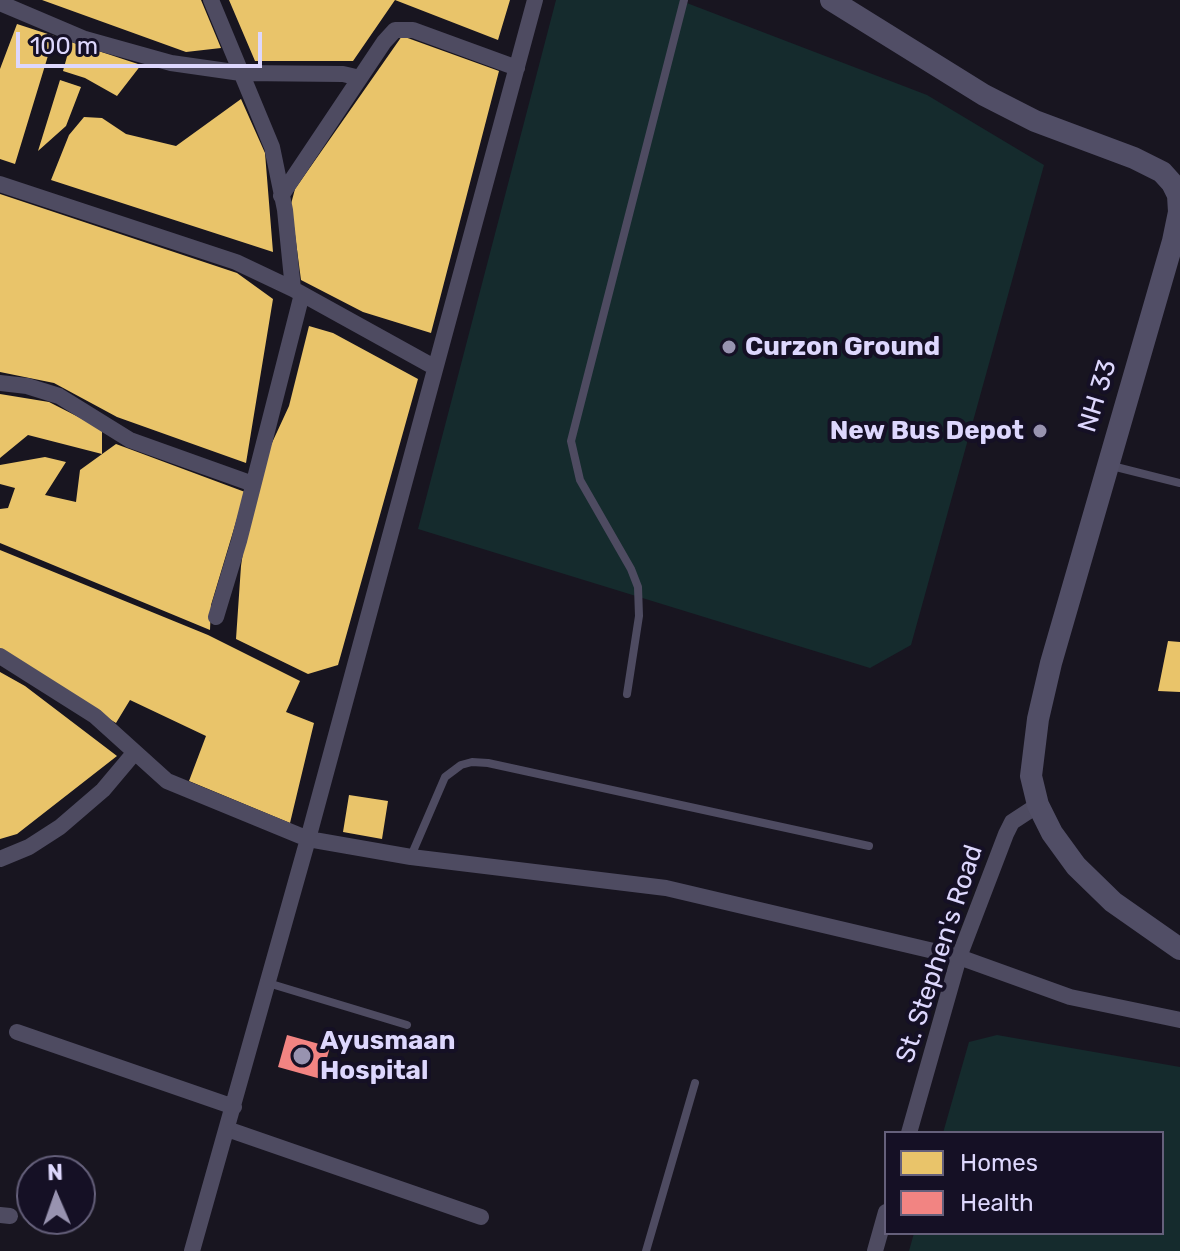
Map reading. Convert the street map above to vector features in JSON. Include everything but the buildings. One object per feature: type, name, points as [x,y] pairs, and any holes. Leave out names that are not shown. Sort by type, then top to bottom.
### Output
[{"type":"main road","name":"NH 33","points":[[832,0],[984,95],[1047,126],[1171,172],[1172,183],[1179,196],[1173,241],[1051,663],[1038,719],[1031,776],[1038,805],[1052,833],[1076,866],[1113,902],[1180,949]]},
{"type":"street","points":[[211,0],[272,147],[297,292],[253,484],[216,617]]},
{"type":"street","points":[[192,1251],[308,839],[535,0]]},
{"type":"street","points":[[0,3],[85,39],[199,69],[241,73],[343,74],[360,78]]},
{"type":"street","points":[[281,196],[395,30],[413,30],[517,68]]},
{"type":"street","points":[[0,184],[236,262],[434,367]]},
{"type":"street","points":[[0,383],[27,386],[59,396],[130,440],[253,484]]},
{"type":"street","points":[[0,656],[95,716],[167,781],[308,839],[411,857],[666,888],[959,957],[1070,997],[1180,1020]]},
{"type":"street","points":[[0,859],[29,847],[60,827],[103,790],[135,752]]},
{"type":"street","name":"St. Stephen's Road","points":[[910,1131],[959,957],[1006,834],[1012,822],[1038,805]]},
{"type":"street","points":[[17,1032],[234,1107]]},
{"type":"street","points":[[227,1129],[481,1217]]},
{"type":"street","points":[[875,1251],[884,1219]]},
{"type":"lane","points":[[627,694],[639,616],[638,587],[631,569],[580,480],[571,441],[684,0]]},
{"type":"lane","points":[[1107,465],[1180,483]]},
{"type":"lane","points":[[411,857],[445,777],[461,765],[472,762],[503,766],[869,846]]},
{"type":"lane","points":[[268,983],[407,1025]]},
{"type":"lane","points":[[646,1251],[695,1083]]},
{"type":"green space","name":"Curzon Ground","points":[[556,0],[679,0],[927,95],[1044,165],[911,645],[870,668],[418,529]]},
{"type":"green space","points":[[997,1035],[1180,1067],[1180,1251],[909,1251],[913,1235],[1164,1235],[1164,1131],[944,1131],[969,1042]]},
{"type":"place","name":"Curzon Ground","points":[[729,347]]},
{"type":"place","name":"New Bus Depot","points":[[1040,431]]},
{"type":"place","name":"Ayusmaan Hospital","points":[[302,1056]]}]
